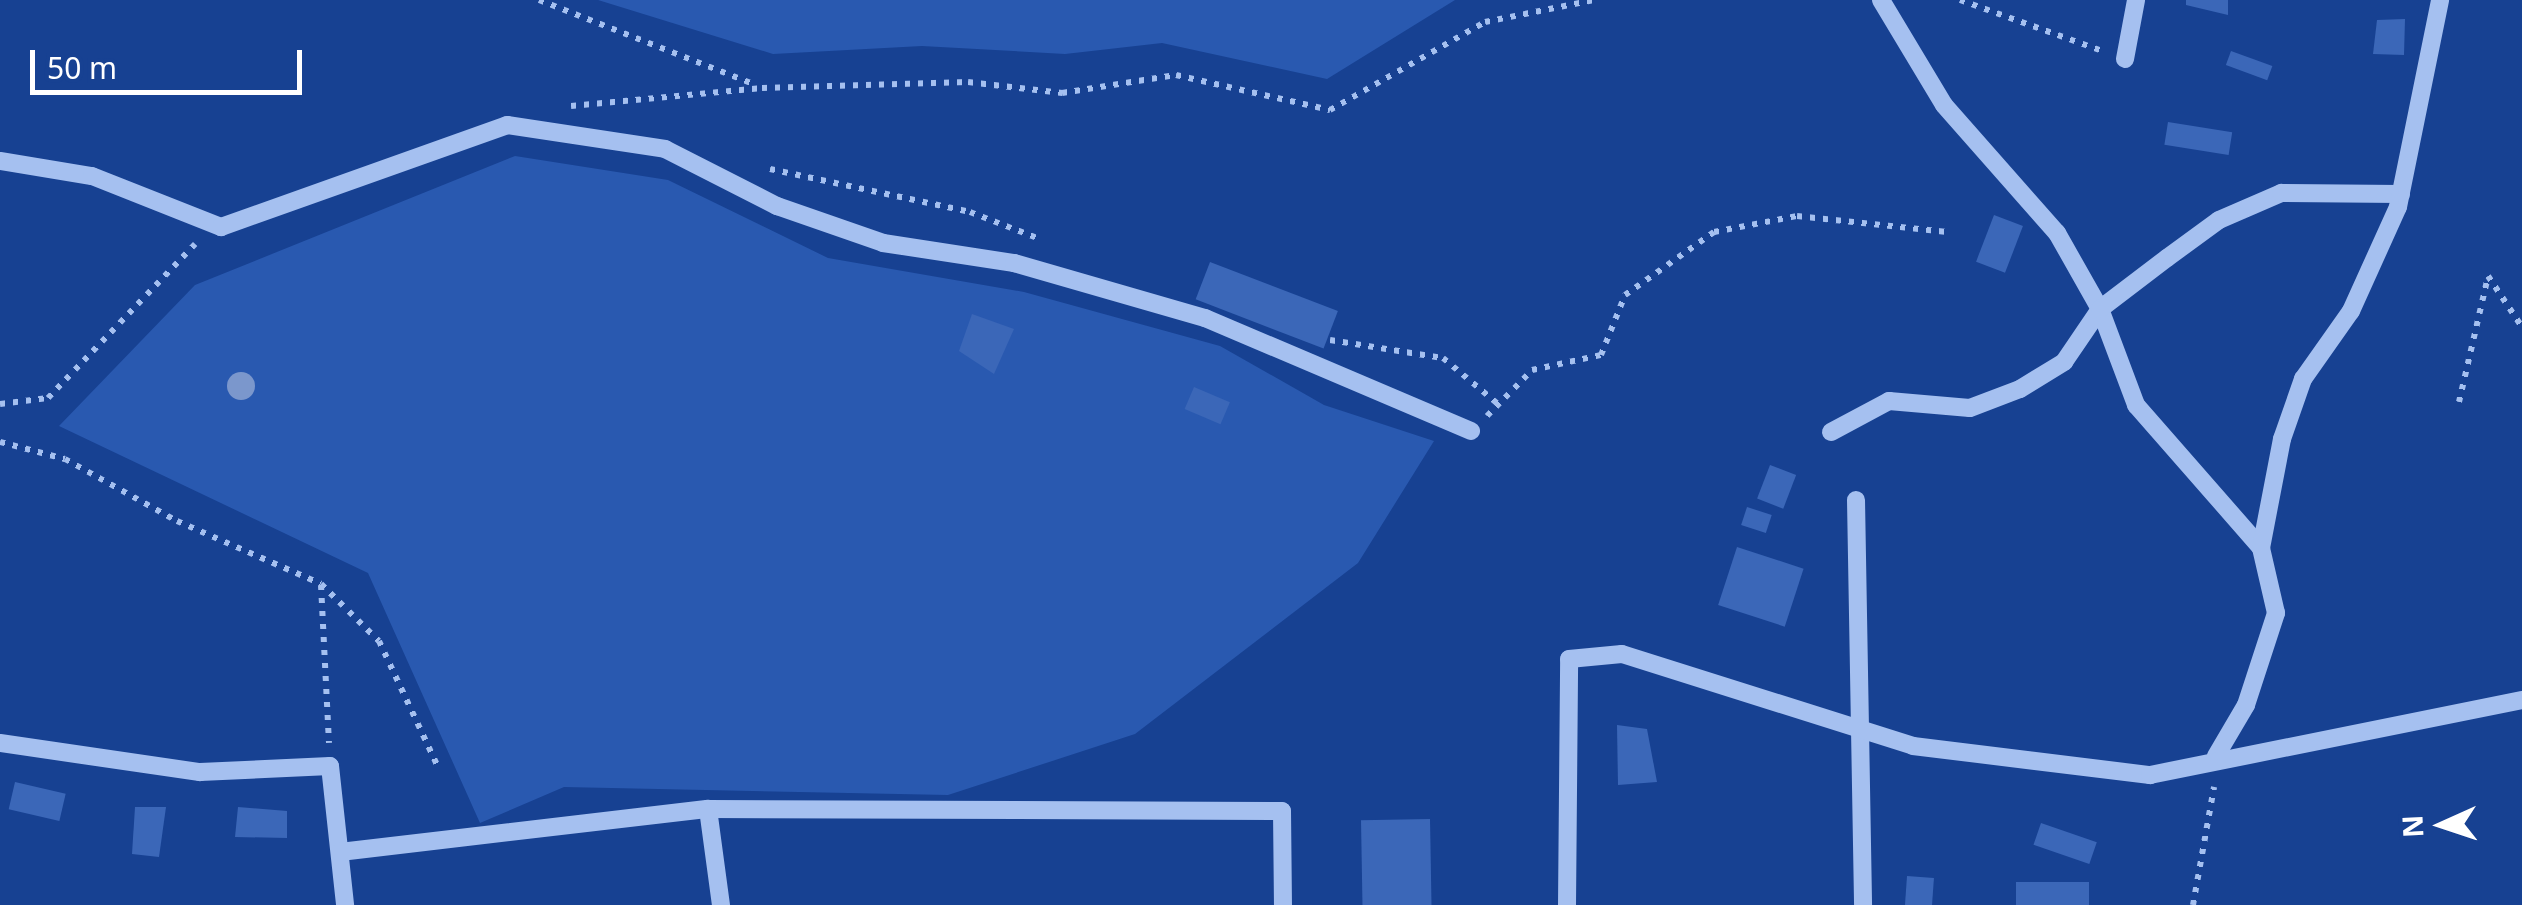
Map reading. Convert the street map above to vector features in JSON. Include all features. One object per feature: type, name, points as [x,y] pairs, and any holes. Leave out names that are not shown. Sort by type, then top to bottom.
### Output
[{"type":"street","points":[[1880,0],[1944,106],[2057,233],[2100,309],[2136,405],[2261,548]]},
{"type":"street","points":[[2125,59],[2136,0]]},
{"type":"street","points":[[2216,756],[2246,705],[2276,613],[2261,548],[2267,494],[2303,379],[2350,311],[2401,194],[2440,0]]},
{"type":"street","points":[[0,161],[92,176],[221,227],[332,180],[507,125],[665,148],[777,206],[883,243],[1014,262],[1206,318],[1471,431]]},
{"type":"street","points":[[1831,432],[1889,401],[1970,408],[2020,388],[2064,362],[2100,309],[2218,220],[2281,193],[2401,194]]},
{"type":"street","points":[[1856,500],[1867,724],[1864,905]]},
{"type":"street","points":[[1567,905],[1569,659],[1622,654],[1867,724],[1913,746],[2150,776],[2216,756],[2350,739],[2522,700]]},
{"type":"street","points":[[0,743],[200,772],[330,766],[344,905]]},
{"type":"street","points":[[340,852],[708,809],[1282,811],[1283,905]]},
{"type":"street","points":[[708,809],[721,905]]},
{"type":"path","points":[[539,0],[762,88]]},
{"type":"path","points":[[562,109],[600,98],[762,88],[968,82],[1062,93],[1176,75],[1330,110],[1485,22],[1594,0]]},
{"type":"path","points":[[1960,0],[2125,59]]},
{"type":"path","points":[[1471,431],[1532,370],[1601,355],[1625,295],[1714,232],[1797,216],[1946,232]]},
{"type":"path","points":[[0,404],[48,398],[176,257],[221,227]]},
{"type":"path","points":[[2460,402],[2488,276],[2522,327]]},
{"type":"path","points":[[0,442],[66,459],[177,522],[321,584],[379,641],[438,769]]},
{"type":"path","points":[[321,584],[330,766]]},
{"type":"path","points":[[2194,905],[2216,756]]},
{"type":"shaded area","points":[[598,0],[1455,0],[1327,79],[1162,43],[1065,54],[922,46],[773,54]]},
{"type":"shaded area","points":[[515,156],[668,180],[828,258],[1024,292],[1220,346],[1324,405],[1434,441],[1358,563],[1135,734],[948,795],[564,787],[480,823],[368,573],[59,426],[195,285]]},
{"type":"building","points":[[2186,0],[2228,0],[2228,15],[2186,5]]},
{"type":"building","points":[[2405,19],[2404,55],[2373,54],[2377,20]]},
{"type":"building","points":[[2231,51],[2272,66],[2267,80],[2226,65]]},
{"type":"building","points":[[2168,122],[2232,132],[2229,155],[2164,145]]},
{"type":"building","points":[[1994,215],[2023,226],[2005,273],[1976,262]]},
{"type":"building","points":[[1210,262],[1338,311],[1324,348],[1196,299]]},
{"type":"building","points":[[972,314],[1014,329],[994,374],[959,351]]},
{"type":"building","points":[[1194,387],[1230,402],[1221,424],[1185,409]]},
{"type":"building","points":[[1770,465],[1796,475],[1783,509],[1757,499]]},
{"type":"building","points":[[1747,507],[1772,515],[1766,533],[1741,525]]},
{"type":"building","points":[[1737,547],[1804,569],[1785,627],[1718,605]]},
{"type":"building","points":[[1617,725],[1647,729],[1657,782],[1618,785]]},
{"type":"building","points":[[15,782],[66,794],[59,821],[9,809]]},
{"type":"building","points":[[135,807],[166,807],[159,857],[132,854]]},
{"type":"building","points":[[238,807],[287,811],[287,838],[235,837]]},
{"type":"building","points":[[1430,819],[1432,905],[1362,905],[1361,820]]},
{"type":"building","points":[[2041,823],[2097,842],[2089,864],[2034,845]]},
{"type":"building","points":[[1907,876],[1934,878],[1932,905],[1905,905]]},
{"type":"building","points":[[2016,882],[2089,882],[2089,905],[2016,905]]}]
